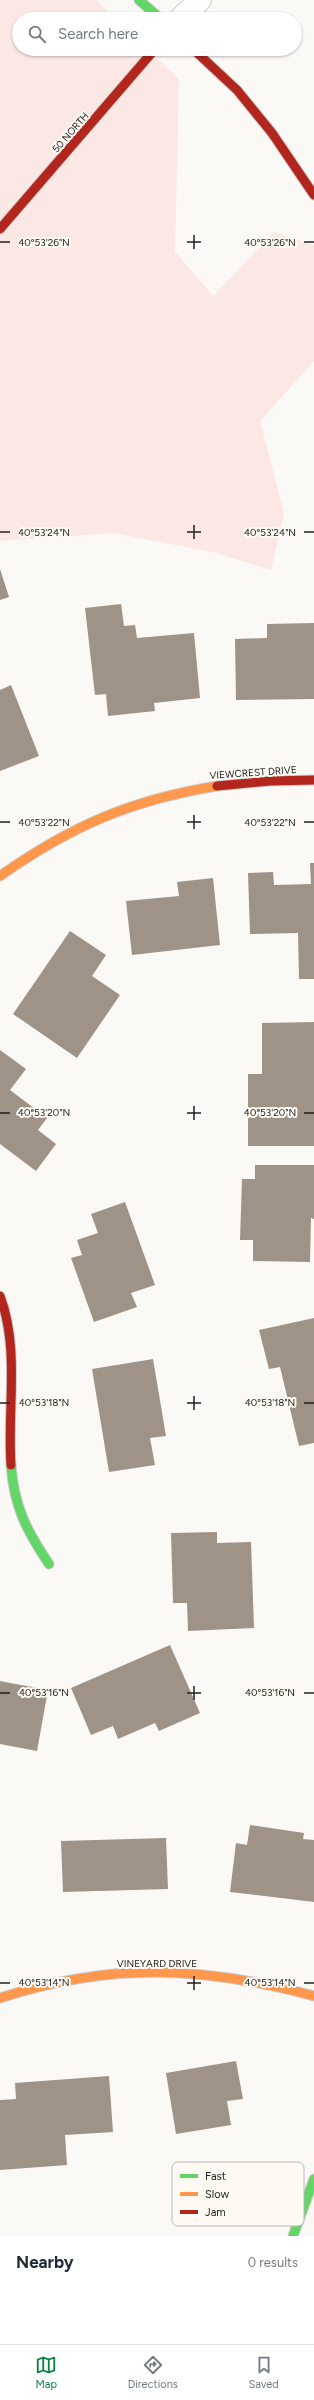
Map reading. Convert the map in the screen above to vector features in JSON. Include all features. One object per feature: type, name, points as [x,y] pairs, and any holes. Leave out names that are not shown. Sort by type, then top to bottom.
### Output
[{"type":"street","points":[[139,0],[153,12]]},
{"type":"street","points":[[187,12],[200,0]]},
{"type":"street","name":"50 NORTH","points":[[0,229],[132,79],[150,56]]},
{"type":"street","points":[[201,56],[237,90],[272,133],[314,195]]},
{"type":"street","name":"VIEWCREST DRIVE","points":[[0,876],[47,843],[78,826],[111,811],[150,798],[234,782],[314,780]]},
{"type":"street","points":[[0,1296],[8,1328],[10,1357],[12,1478],[18,1508],[30,1538],[49,1564]]},
{"type":"street","name":"VINEYARD DRIVE","points":[[0,1998],[49,1983],[88,1976],[172,1971],[248,1979],[314,1996]]},
{"type":"street","points":[[304,2206],[314,2179]]},
{"type":"street","points":[[293,2236],[297,2226]]},
{"type":"shaded area","points":[[0,0],[96,0],[109,12],[12,12],[12,56],[154,56],[179,79],[175,252],[213,296],[274,232],[314,245],[314,361],[260,421],[284,513],[271,570],[216,553],[114,533],[0,541]]},
{"type":"building","points":[[0,569],[9,597],[0,600]]},
{"type":"building","points":[[121,604],[124,626],[135,625],[137,638],[194,633],[200,698],[154,703],[155,711],[108,716],[106,694],[95,695],[85,608]]},
{"type":"building","points":[[314,623],[314,699],[236,700],[235,639],[267,638],[267,624]]},
{"type":"building","points":[[11,685],[39,756],[0,771],[0,690]]},
{"type":"building","points":[[310,863],[314,863],[314,979],[299,979],[298,933],[250,934],[248,873],[273,872],[274,885],[311,884]]},
{"type":"building","points":[[213,878],[220,945],[132,955],[126,901],[179,896],[177,882]]},
{"type":"building","points":[[70,931],[106,955],[92,976],[120,995],[77,1058],[13,1014]]},
{"type":"building","points":[[314,1022],[314,1146],[248,1146],[248,1074],[262,1074],[262,1023]]},
{"type":"building","points":[[0,1050],[26,1069],[10,1090],[47,1118],[38,1130],[56,1144],[36,1171],[0,1144]]},
{"type":"building","points":[[255,1165],[314,1165],[314,1219],[311,1218],[310,1262],[253,1261],[253,1240],[240,1240],[242,1179],[255,1179]]},
{"type":"building","points":[[125,1202],[155,1285],[131,1293],[137,1307],[94,1322],[71,1258],[82,1255],[77,1240],[98,1233],[91,1214]]},
{"type":"building","points":[[314,1318],[314,1443],[299,1446],[280,1367],[269,1369],[259,1330]]},
{"type":"building","points":[[153,1359],[166,1436],[150,1438],[155,1465],[109,1472],[92,1369]]},
{"type":"building","points":[[217,1532],[217,1543],[251,1542],[254,1628],[188,1631],[187,1603],[173,1603],[171,1533]]},
{"type":"building","points":[[170,1645],[200,1713],[159,1731],[155,1723],[118,1739],[113,1726],[91,1735],[71,1688]]},
{"type":"building","points":[[0,1681],[48,1690],[37,1751],[0,1744]]},
{"type":"building","points":[[250,1825],[304,1833],[303,1839],[314,1840],[314,1902],[230,1892],[236,1843],[247,1845]]},
{"type":"building","points":[[166,1838],[168,1889],[63,1892],[61,1841]]},
{"type":"building","points":[[236,2061],[243,2099],[227,2101],[231,2125],[176,2134],[166,2073]]},
{"type":"building","points":[[109,2076],[113,2132],[65,2135],[67,2165],[0,2170],[0,2100],[16,2099],[15,2083]]},
{"type":"traffic: fast","points":[[139,0],[153,12]]},
{"type":"traffic: fast","points":[[11,1465],[15,1493],[22,1517],[49,1564]]},
{"type":"traffic: fast","points":[[304,2206],[314,2179]]},
{"type":"traffic: fast","points":[[293,2236],[297,2226]]},
{"type":"traffic: slow","points":[[0,876],[26,858],[77,829],[129,807],[186,792],[217,786]]},
{"type":"traffic: slow","points":[[0,1998],[41,1986],[80,1978],[157,1972],[195,1974],[233,1979],[273,1986],[314,1996]]},
{"type":"traffic: jam","points":[[0,229],[149,56]]},
{"type":"traffic: jam","points":[[201,56],[237,90],[272,133],[314,195]]},
{"type":"traffic: jam","points":[[217,786],[270,781],[314,780]]},
{"type":"traffic: jam","points":[[0,1296],[10,1337],[12,1380],[10,1444],[11,1465]]}]
